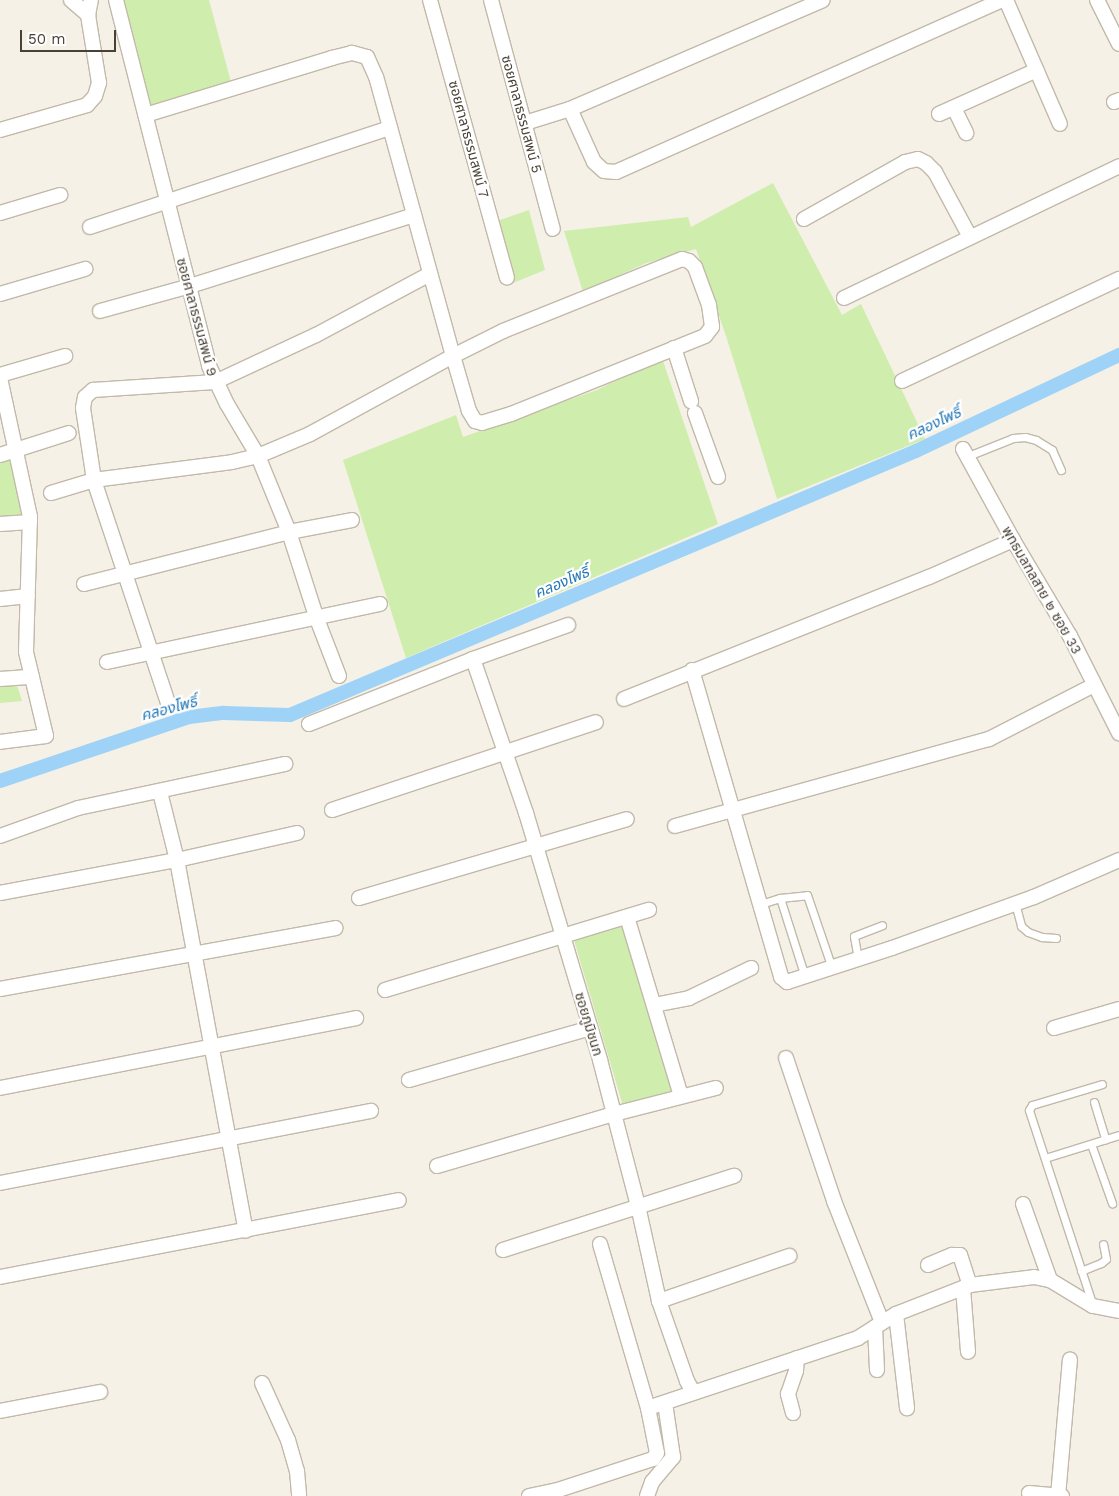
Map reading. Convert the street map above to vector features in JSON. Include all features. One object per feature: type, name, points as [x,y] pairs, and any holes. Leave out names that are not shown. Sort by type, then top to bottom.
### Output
[{"type":"street","points":[[71,0],[88,14]]},
{"type":"street","points":[[0,130],[87,104],[95,96],[99,83],[88,14],[91,0]]},
{"type":"street","name":"ซอยศาลาธรรมสพน์ 9","points":[[116,0],[215,382],[258,456],[289,532],[317,619],[339,676]]},
{"type":"street","name":"ซอยศาลาธรรมสพน์ 7","points":[[430,0],[506,278]]},
{"type":"street","name":"ซอยศาลาธรรมสพน์ 5","points":[[490,0],[553,229]]},
{"type":"street","points":[[525,123],[570,108],[823,0]]},
{"type":"street","points":[[570,108],[594,162],[604,171],[616,172],[1004,0],[1060,124]]},
{"type":"street","points":[[1097,0],[1119,44]]},
{"type":"street","points":[[51,493],[94,480],[232,462],[258,456],[310,434],[389,393],[453,356],[503,331],[682,259],[689,261],[695,267],[709,305],[712,327],[705,336],[511,414],[482,423],[475,421],[469,411],[453,356],[376,77],[367,57],[352,53],[145,115]]},
{"type":"street","points":[[939,114],[1037,70]]},
{"type":"street","points":[[954,108],[966,133]]},
{"type":"street","points":[[90,227],[167,200],[390,128]]},
{"type":"street","points":[[804,220],[906,162],[918,159],[926,162],[935,172],[970,237]]},
{"type":"street","points":[[844,298],[1119,166]]},
{"type":"street","points":[[0,213],[60,195]]},
{"type":"street","points":[[100,311],[190,286],[414,215]]},
{"type":"street","points":[[0,294],[86,269]]},
{"type":"street","points":[[168,703],[150,655],[126,574],[94,480],[83,408],[85,397],[93,390],[215,382],[316,335],[430,274]]},
{"type":"street","points":[[902,381],[1119,279]]},
{"type":"street","points":[[674,348],[718,477]]},
{"type":"street","points":[[0,742],[46,736],[26,652],[30,522],[0,376],[64,356]]},
{"type":"street","points":[[0,456],[69,433]]},
{"type":"street","name":"พุทธมลฑลสาย ๒ ซอย 33","points":[[966,452],[1013,540],[1070,636],[1119,733]]},
{"type":"street","points":[[84,584],[289,532],[352,520]]},
{"type":"street","points":[[0,524],[30,522]]},
{"type":"street","points":[[624,699],[692,670],[929,577],[1013,540]]},
{"type":"street","points":[[0,599],[28,596]]},
{"type":"street","points":[[107,662],[150,655],[380,604]]},
{"type":"street","points":[[309,724],[473,659],[568,625]]},
{"type":"street","name":"ซอยภูมิชนก","points":[[473,659],[536,847],[590,1028],[638,1206],[659,1301],[687,1381],[693,1392]]},
{"type":"street","points":[[692,670],[781,977],[787,982],[858,959],[1015,903],[1119,860]]},
{"type":"street","points":[[0,678],[32,677]]},
{"type":"street","points":[[675,826],[734,812],[989,740],[1094,685]]},
{"type":"street","points":[[332,810],[506,754],[596,722]]},
{"type":"street","points":[[0,836],[78,808],[285,764]]},
{"type":"street","points":[[160,792],[177,860],[246,1231]]},
{"type":"street","points":[[359,898],[627,819]]},
{"type":"street","points":[[0,893],[177,860],[297,833]]},
{"type":"street","points":[[386,990],[650,910]]},
{"type":"street","points":[[627,917],[681,1096]]},
{"type":"street","points":[[0,988],[335,928]]},
{"type":"street","points":[[654,1005],[689,998],[751,968]]},
{"type":"street","points":[[1054,1028],[1119,1009]]},
{"type":"street","points":[[0,1088],[356,1018]]},
{"type":"street","points":[[410,1080],[590,1028]]},
{"type":"street","points":[[786,1058],[834,1201],[879,1325],[877,1370]]},
{"type":"street","points":[[437,1166],[614,1114],[716,1088]]},
{"type":"street","points":[[0,1182],[371,1111]]},
{"type":"street","points":[[503,1250],[734,1176]]},
{"type":"street","points":[[0,1277],[399,1200]]},
{"type":"street","points":[[1023,1204],[1050,1280]]},
{"type":"street","points":[[530,1496],[558,1493],[656,1456],[648,1408],[600,1244]]},
{"type":"street","points":[[928,1265],[952,1255],[960,1255],[966,1287],[968,1352]]},
{"type":"street","points":[[659,1301],[789,1256]]},
{"type":"street","points":[[648,1408],[858,1338],[896,1314],[966,1287],[1023,1277],[1050,1280],[1093,1306],[1119,1311]]},
{"type":"street","points":[[896,1314],[907,1408]]},
{"type":"street","points":[[793,1413],[788,1394],[796,1371],[797,1358]]},
{"type":"street","points":[[1058,1496],[1070,1360]]},
{"type":"street","points":[[262,1384],[288,1440],[297,1471],[299,1496]]},
{"type":"street","points":[[0,1411],[100,1392]]},
{"type":"street","points":[[647,1496],[652,1482],[673,1457],[665,1403]]},
{"type":"street","points":[[1028,1493],[1062,1496]]},
{"type":"lane","points":[[966,452],[1013,438],[1025,437],[1036,440],[1052,450],[1062,470]]},
{"type":"lane","points":[[761,904],[780,898],[807,896],[832,968]]},
{"type":"lane","points":[[780,898],[805,977]]},
{"type":"lane","points":[[1015,903],[1021,926],[1028,932],[1042,937],[1056,938]]},
{"type":"lane","points":[[858,959],[854,936],[882,924]]},
{"type":"lane","points":[[1093,1306],[1030,1107],[1102,1084]]},
{"type":"lane","points":[[1094,1102],[1105,1139]]},
{"type":"lane","points":[[1045,1158],[1119,1135]]},
{"type":"lane","points":[[1091,1144],[1112,1203]]},
{"type":"lane","points":[[1081,1271],[1101,1264],[1106,1259],[1103,1244]]},
{"type":"green space","points":[[123,0],[209,0],[231,82],[150,108]]},
{"type":"green space","points":[[773,183],[842,315],[861,304],[925,439],[777,499],[726,336],[696,249],[646,263],[583,292],[564,231],[688,217],[691,227]]},
{"type":"green space","points":[[529,210],[545,270],[513,283],[497,221]]},
{"type":"green space","points":[[663,361],[718,524],[406,658],[343,460],[456,415],[463,437],[597,390],[633,372]]},
{"type":"green space","points":[[10,460],[15,466],[21,514],[0,517],[0,463]]},
{"type":"green space","points":[[17,685],[22,701],[0,703],[0,686]]},
{"type":"green space","points":[[623,925],[674,1090],[623,1106],[574,940]]},
{"type":"waterway","name":"คลองโพธิ์","points":[[0,781],[189,717],[224,713],[290,715],[916,451],[1119,355]]}]
